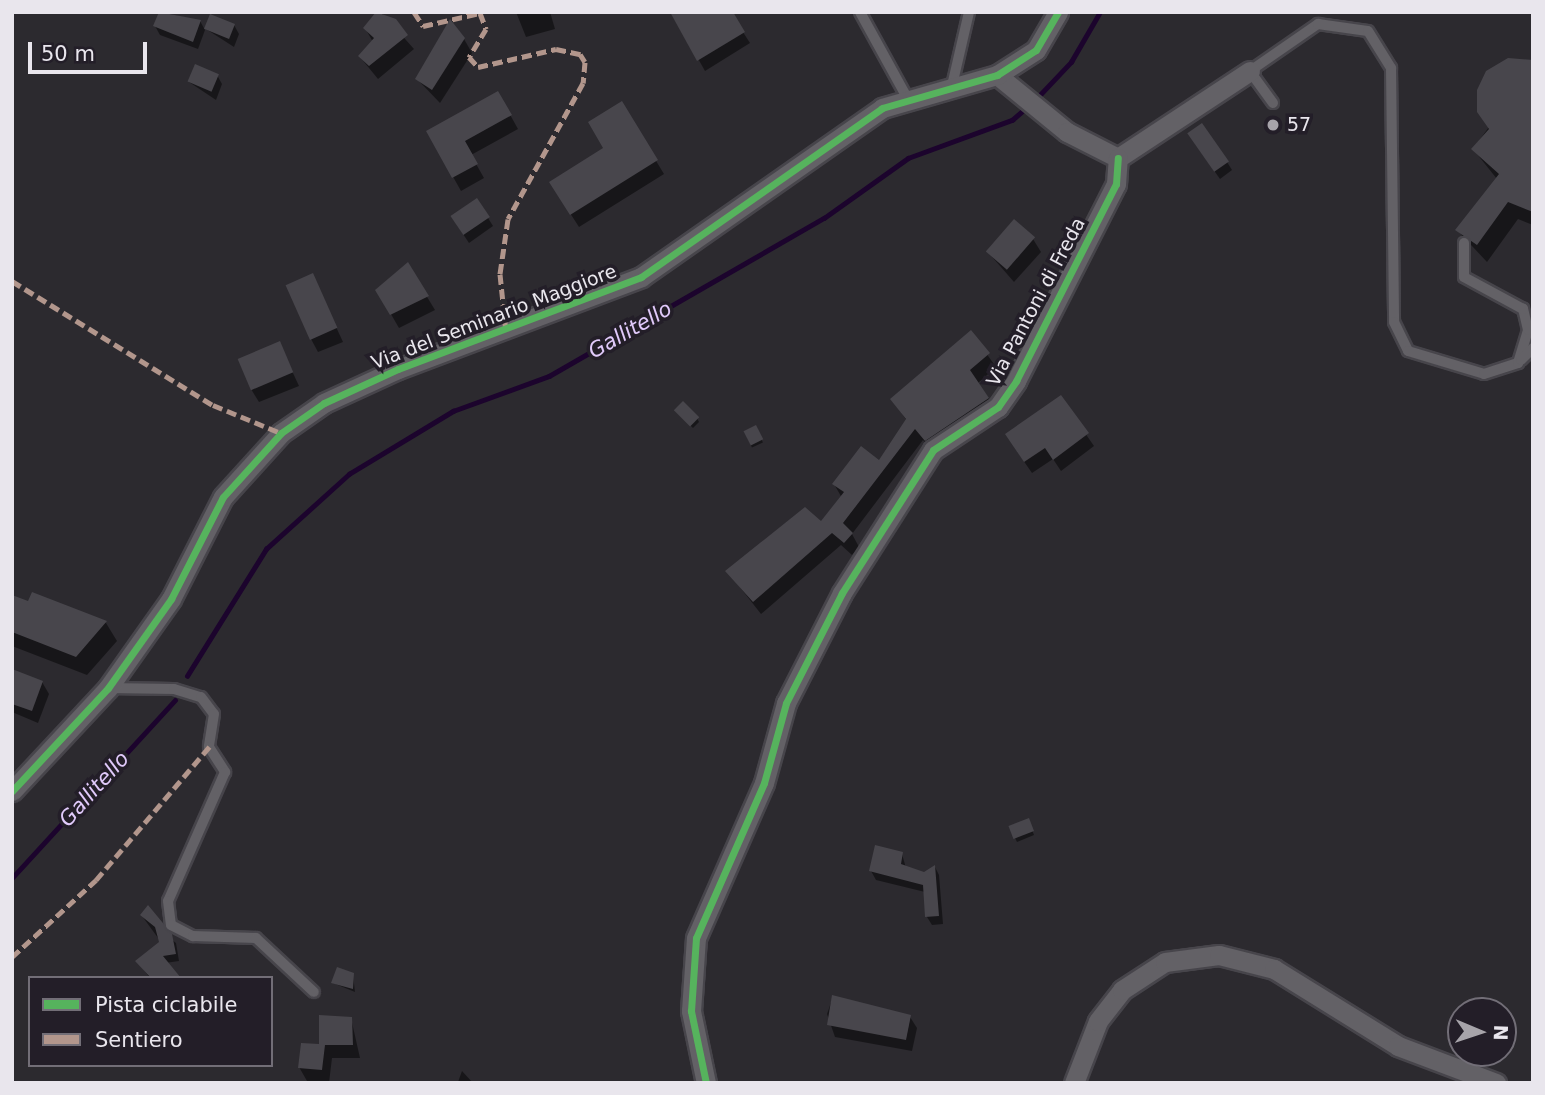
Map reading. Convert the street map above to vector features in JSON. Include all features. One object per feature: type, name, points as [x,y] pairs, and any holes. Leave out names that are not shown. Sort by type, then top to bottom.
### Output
[{"type":"street","name":"Via del Seminario Maggiore","points":[[12,791],[108,688],[171,599],[223,496],[281,433],[324,403],[398,369],[640,277],[882,108],[1002,78],[1036,50],[1058,12]]},
{"type":"street","points":[[1002,78],[1067,131],[1118,158],[1250,71]]},
{"type":"street","name":"Via Pantoni di Freda","points":[[706,1083],[691,1012],[696,938],[764,783],[786,703],[842,593],[933,450],[998,407],[1016,381],[1116,184],[1118,158]]},
{"type":"street","points":[[1074,1083],[1097,1021],[1122,990],[1165,962],[1219,954],[1274,969],[1398,1046],[1496,1083]]},
{"type":"lane","points":[[860,12],[909,101]]},
{"type":"lane","points":[[951,90],[969,12]]},
{"type":"lane","points":[[1273,103],[1250,71],[1318,24],[1368,31],[1391,68],[1394,322],[1408,351],[1442,364],[1484,374],[1518,363],[1533,348]]},
{"type":"lane","points":[[1464,243],[1464,278],[1523,309],[1528,330],[1518,363]]},
{"type":"lane","points":[[108,688],[174,689],[201,697],[214,714],[209,747],[225,772],[168,901],[171,925],[193,936],[256,938],[314,992]]},
{"type":"building","points":[[159,12],[201,20],[193,42],[153,26]]},
{"type":"building","points":[[376,12],[396,19],[408,35],[369,66],[358,56],[374,38],[363,28]]},
{"type":"building","points":[[670,12],[733,12],[745,32],[697,61]]},
{"type":"building","points":[[210,14],[235,24],[229,39],[204,29]]},
{"type":"building","points":[[450,19],[465,38],[432,90],[415,79]]},
{"type":"building","points":[[1508,58],[1533,60],[1533,212],[1508,202],[1477,245],[1455,230],[1499,174],[1471,149],[1489,129],[1477,112],[1477,90],[1486,71]]},
{"type":"building","points":[[195,64],[219,74],[212,92],[188,81]]},
{"type":"building","points":[[498,91],[512,115],[465,141],[478,164],[452,178],[426,131]]},
{"type":"building","points":[[622,101],[658,160],[570,215],[549,182],[603,148],[588,122]]},
{"type":"building","points":[[1202,123],[1229,162],[1214,172],[1187,133]]},
{"type":"building","points":[[477,198],[490,217],[463,235],[450,216]]},
{"type":"building","points":[[1014,219],[1035,237],[1007,270],[986,251]]},
{"type":"building","points":[[408,262],[429,296],[390,315],[375,290]]},
{"type":"building","points":[[313,273],[337,328],[310,340],[286,285]]},
{"type":"building","points":[[971,330],[990,353],[970,370],[989,398],[925,441],[915,429],[843,523],[853,533],[844,543],[832,533],[753,602],[725,571],[805,507],[821,521],[844,492],[832,484],[861,446],[879,460],[906,419],[890,399]]},
{"type":"building","points":[[280,341],[293,372],[251,390],[238,359]]},
{"type":"building","points":[[1061,395],[1089,433],[1053,460],[1045,448],[1024,462],[1005,434]]},
{"type":"building","points":[[683,401],[699,417],[690,426],[674,410]]},
{"type":"building","points":[[756,425],[763,439],[751,446],[744,431]]},
{"type":"building","points":[[32,592],[107,621],[76,657],[12,632],[12,595],[28,601]]},
{"type":"building","points":[[12,669],[43,681],[32,711],[12,704]]},
{"type":"building","points":[[1029,818],[1034,831],[1013,839],[1008,826]]},
{"type":"building","points":[[875,845],[903,852],[901,864],[924,872],[935,865],[939,916],[925,917],[923,885],[869,871]]},
{"type":"building","points":[[148,905],[172,934],[176,954],[163,956],[179,976],[149,976],[135,961],[159,942],[155,927],[140,915]]},
{"type":"building","points":[[337,967],[354,973],[353,989],[331,983]]},
{"type":"building","points":[[832,995],[911,1015],[906,1040],[827,1025]]},
{"type":"building","points":[[319,1015],[352,1017],[353,1045],[325,1045],[322,1070],[298,1068],[301,1043],[319,1044]]},
{"type":"waterway","name":"Gallitello","points":[[1034,101],[1071,62],[1100,12]]},
{"type":"waterway","name":"Gallitello","points":[[187,676],[266,549],[349,474],[453,411],[549,376],[824,218],[908,158],[1012,120],[1028,106]]},
{"type":"waterway","name":"Gallitello","points":[[12,878],[175,700]]},
{"type":"marked path","points":[[414,12],[423,26],[480,13],[486,29],[469,57],[478,67],[556,49],[580,54],[585,62],[583,83],[508,219],[500,274],[506,332]]},
{"type":"marked path","points":[[12,281],[213,405],[281,433]]},
{"type":"marked path","points":[[12,957],[96,880],[209,747]]},
{"type":"cycle path","points":[[12,791],[108,688],[171,599],[223,497],[281,433],[324,403],[398,369],[641,277],[882,108],[997,75],[1036,50],[1058,12]]},
{"type":"cycle path","points":[[706,1083],[691,1011],[696,938],[764,783],[786,703],[842,593],[933,450],[998,407],[1016,381],[1116,184],[1118,158]]},
{"type":"place","name":"57","points":[[1273,125]]}]
